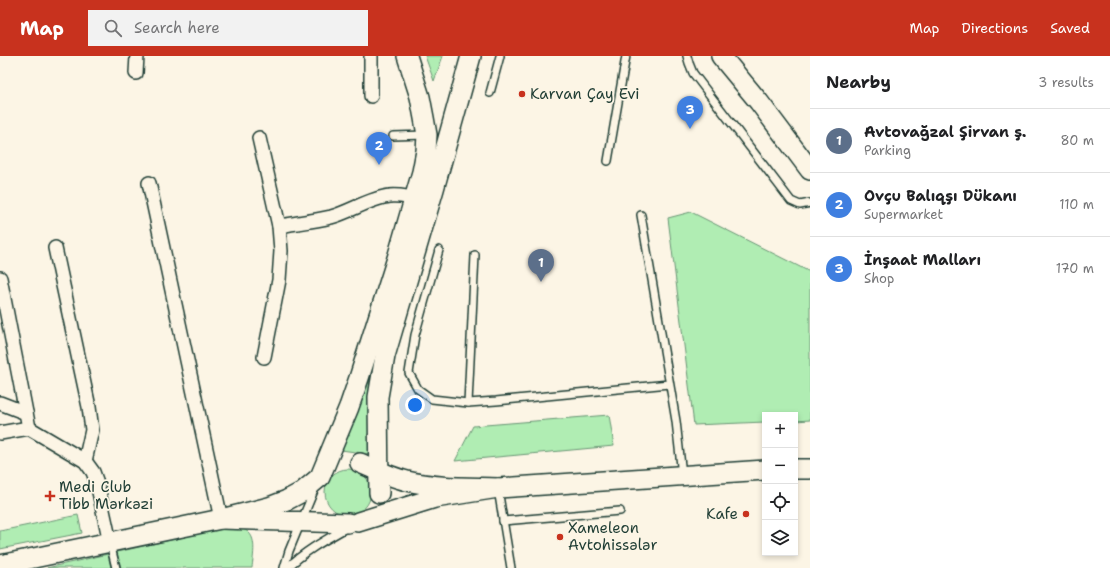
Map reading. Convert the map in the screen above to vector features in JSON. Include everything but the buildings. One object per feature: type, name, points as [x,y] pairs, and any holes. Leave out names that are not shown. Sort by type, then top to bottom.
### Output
[{"type":"main road","points":[[407,56],[420,97],[427,135],[426,151],[396,262],[359,378],[349,407],[318,481],[316,495],[318,504],[323,512],[330,518],[339,522],[353,523],[366,517],[373,511],[377,502],[379,493],[378,397],[385,356],[471,56]]},
{"type":"main road","points":[[721,56],[810,170]]},
{"type":"main road","points":[[0,565],[221,519],[270,507],[302,492],[318,481],[325,469],[342,461],[351,460],[407,481],[433,485],[498,488]]},
{"type":"main road","points":[[360,463],[368,468],[374,475],[378,484],[379,493]]},
{"type":"main road","points":[[798,469],[810,468]]},
{"type":"main road","points":[[221,519],[353,523],[435,498],[498,488],[762,470]]},
{"type":"street","points":[[136,73],[137,56]]},
{"type":"street","points":[[371,56],[371,96]]},
{"type":"street","points":[[259,138],[279,226],[281,251],[279,280],[264,357]]},
{"type":"street","points":[[149,184],[221,519]]},
{"type":"street","points":[[279,226],[330,217],[389,196],[414,198]]},
{"type":"street","points":[[56,248],[89,407],[92,430],[85,461]]},
{"type":"street","points":[[0,278],[29,428]]},
{"type":"street","points":[[0,403],[26,413]]},
{"type":"street","points":[[0,433],[29,428],[85,461],[97,483],[110,542]]},
{"type":"lane","points":[[490,93],[500,56]]},
{"type":"lane","points":[[608,161],[626,56]]},
{"type":"lane","points":[[688,56],[689,64],[693,73],[792,201],[800,205],[810,202]]},
{"type":"lane","points":[[393,136],[427,135]]},
{"type":"lane","points":[[641,215],[676,421],[682,475]]},
{"type":"lane","points":[[439,250],[415,335],[409,373],[418,389],[432,399],[468,402],[504,400],[669,384]]},
{"type":"lane","points":[[468,402],[475,255]]},
{"type":"lane","points":[[284,568],[289,551],[318,481]]},
{"type":"lane","points":[[498,488],[511,568]]},
{"type":"lane","points":[[503,521],[620,511]]},
{"type":"lane","points":[[287,568],[312,548],[353,523]]},
{"type":"lane","points":[[110,542],[116,568]]},
{"type":"green space","points":[[425,56],[443,56],[434,81]]},
{"type":"green space","points":[[691,212],[810,272],[810,420],[798,421],[798,412],[762,412],[762,422],[694,425],[668,218]]},
{"type":"green space","points":[[370,371],[370,454],[341,450]]},
{"type":"green space","points":[[609,415],[614,446],[455,461],[473,426]]},
{"type":"green space","points":[[348,469],[361,473],[367,479],[371,492],[367,505],[361,511],[348,515],[335,511],[329,505],[325,492],[329,479],[335,473]]},
{"type":"green space","points":[[78,515],[82,533],[0,549],[0,531]]},
{"type":"green space","points":[[233,528],[244,529],[252,537],[254,552],[252,568],[121,568],[117,552],[215,530]]},
{"type":"green space","points":[[108,554],[111,568],[47,568]]},
{"type":"place","name":"Karvan Çay Evi","points":[[522,94]]},
{"type":"place","name":"İnşaat Malları","points":[[690,129]]},
{"type":"place","name":"Ovçu Balıqşı Dükanı","points":[[379,165]]},
{"type":"place","name":"Avtovağzal Şirvan ş.","points":[[541,282]]},
{"type":"place","name":"Medi Club Tibb Mərkəzi","points":[[50,496]]},
{"type":"place","name":"Kafe","points":[[746,514]]},
{"type":"place","name":"Xameleon Avtohissələr","points":[[560,537]]}]
